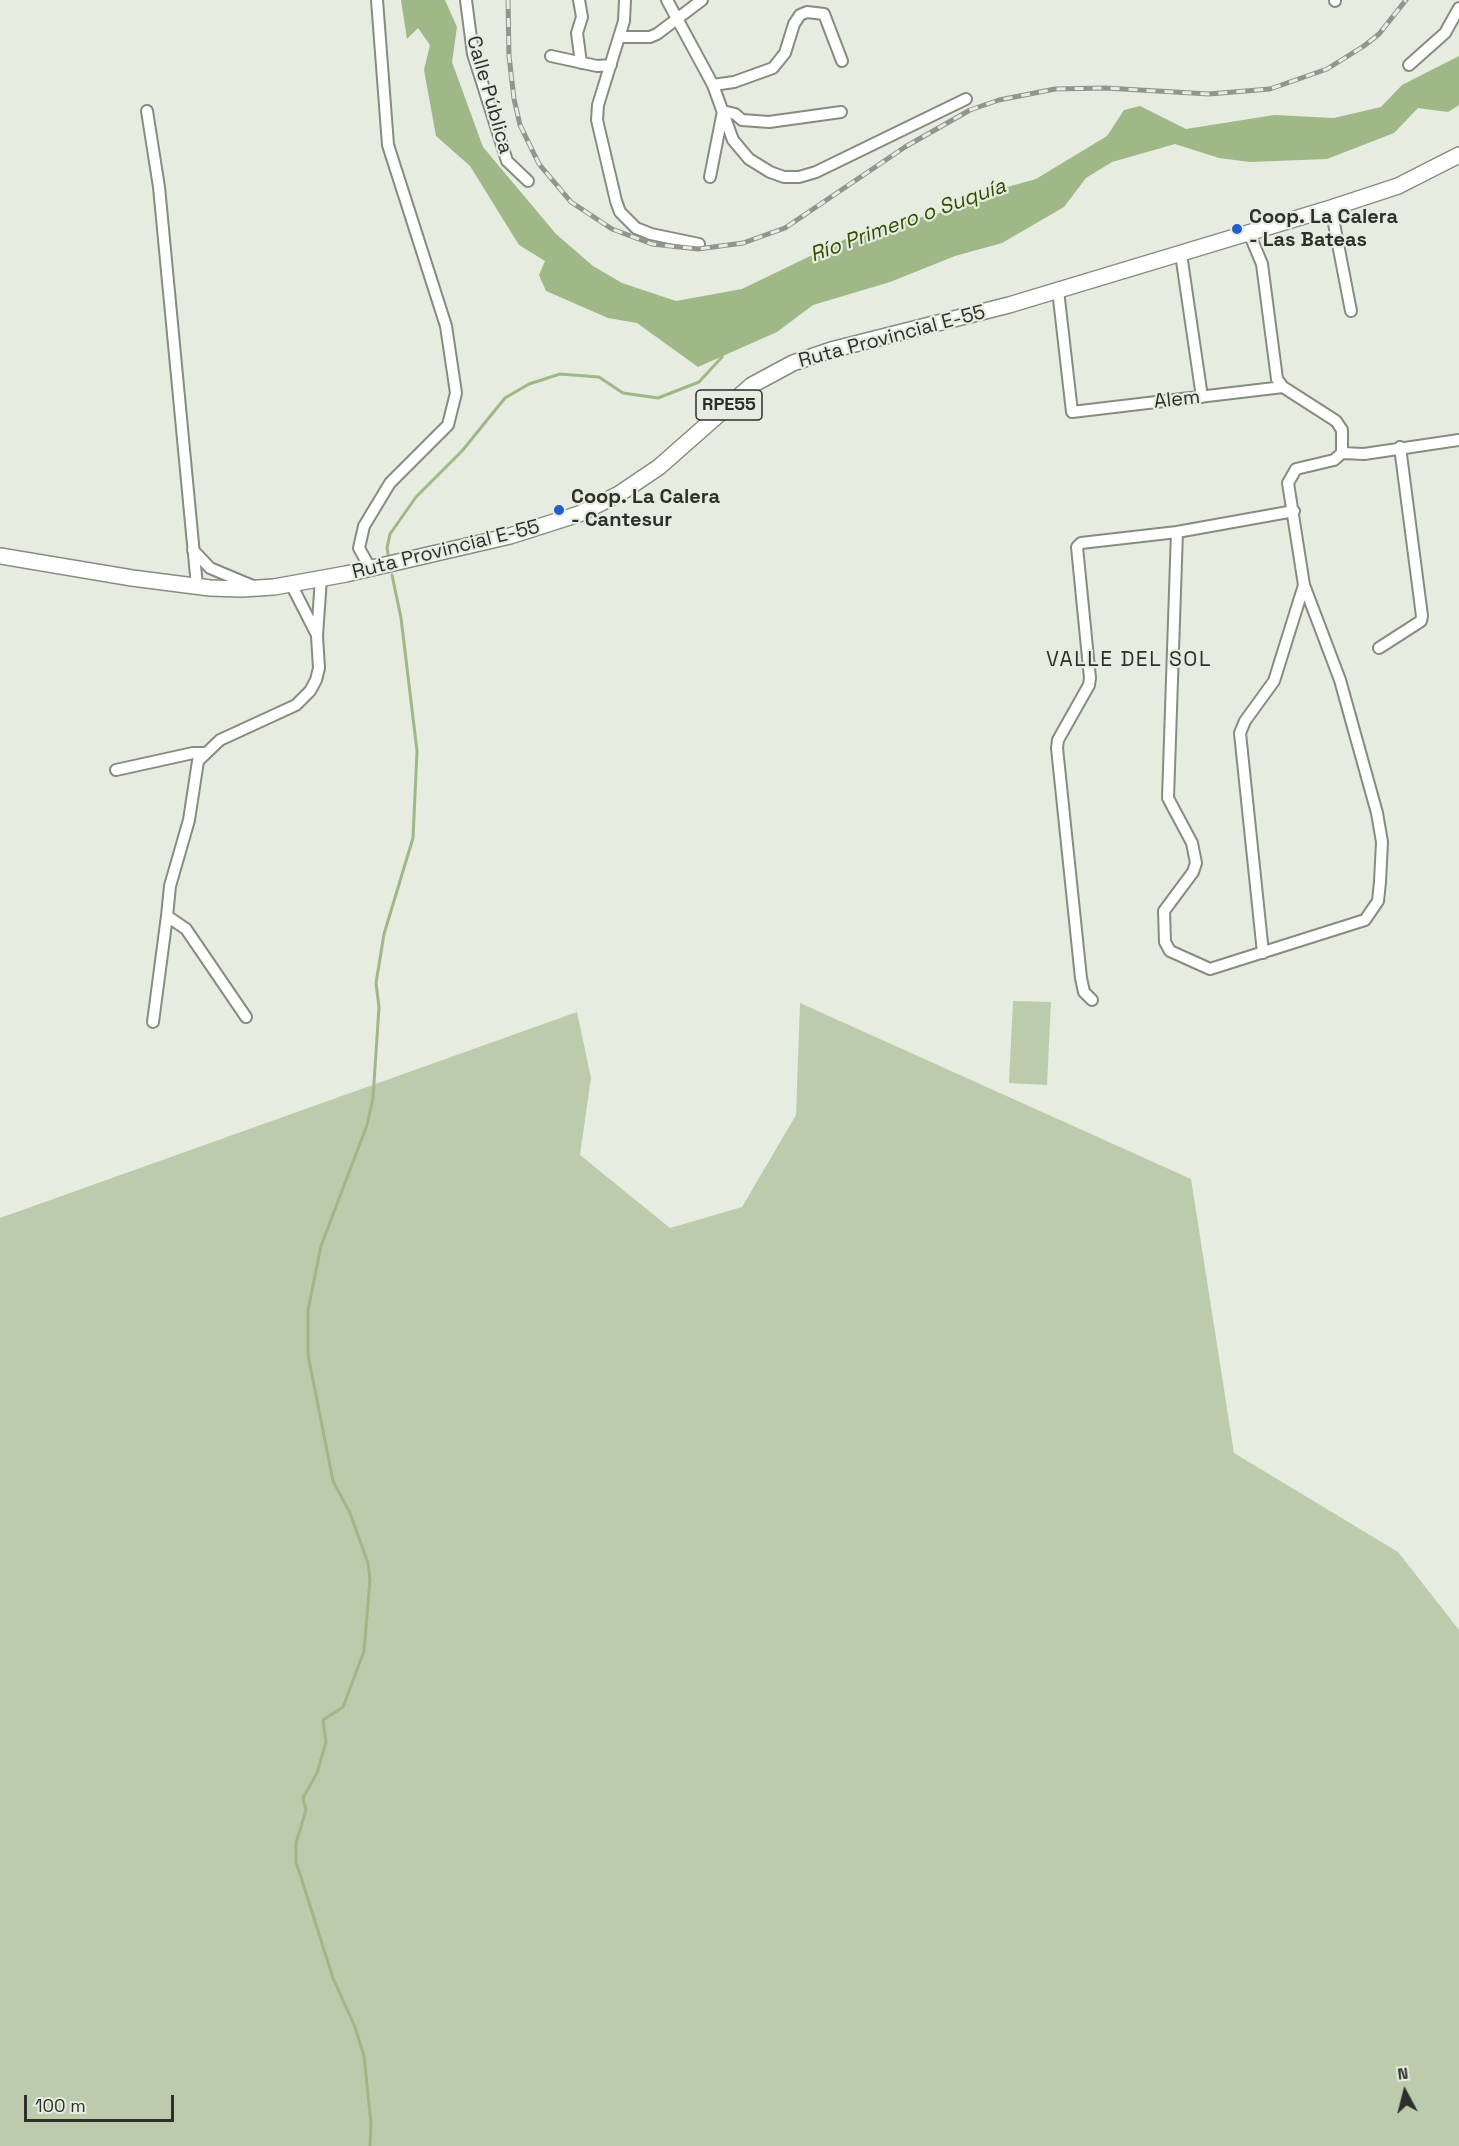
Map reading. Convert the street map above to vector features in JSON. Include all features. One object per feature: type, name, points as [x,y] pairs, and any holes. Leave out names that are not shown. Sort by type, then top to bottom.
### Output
[{"type":"main road","name":"Ruta Provincial E-55","points":[[0,556],[196,586],[259,588],[370,568],[532,530],[600,504],[659,467],[752,385],[793,363],[831,350],[1058,290],[1331,208],[1408,182],[1459,154]]},
{"type":"street","points":[[370,568],[359,548],[364,526],[390,483],[448,425],[456,393],[446,326],[388,145],[377,0]]},
{"type":"street","name":"Calle Pública","points":[[466,0],[473,54],[507,161],[528,181]]},
{"type":"street","points":[[579,0],[582,17],[577,33],[581,63]]},
{"type":"street","points":[[625,0],[620,37],[598,105],[597,120],[598,132],[620,212],[636,228],[651,234],[699,244]]},
{"type":"street","points":[[667,0],[679,17],[713,85],[733,140],[749,159],[770,172],[784,177],[799,177],[827,167],[966,99]]},
{"type":"street","points":[[620,37],[650,37],[702,0]]},
{"type":"street","points":[[1408,65],[1445,33],[1459,8]]},
{"type":"street","points":[[713,85],[734,82],[773,68],[785,53],[794,24],[800,15],[807,12],[824,14],[842,61]]},
{"type":"street","points":[[551,56],[581,63],[611,65]]},
{"type":"street","points":[[147,111],[159,187],[196,586]]},
{"type":"street","points":[[723,111],[735,114],[742,120],[769,123],[842,112]]},
{"type":"street","points":[[710,177],[723,111]]},
{"type":"street","points":[[1331,208],[1351,311]]},
{"type":"street","points":[[1249,233],[1262,264],[1275,370],[1283,387],[1336,421],[1342,430],[1342,453]]},
{"type":"street","points":[[1181,254],[1202,397]]},
{"type":"street","name":"Alem","points":[[1058,290],[1072,412],[1283,387]]},
{"type":"street","points":[[1177,532],[1168,798],[1192,843],[1196,863],[1164,911],[1165,942],[1170,951],[1210,969],[1365,921],[1378,901],[1382,842],[1377,813],[1340,680],[1304,585],[1288,483],[1290,476],[1296,469],[1334,460],[1342,453],[1364,454],[1459,440]]},
{"type":"street","points":[[1379,648],[1421,621],[1422,616],[1400,447]]},
{"type":"street","points":[[1092,1000],[1084,992],[1081,978],[1058,748],[1058,740],[1089,685],[1090,678],[1077,547],[1081,543],[1177,532],[1294,511]]},
{"type":"street","points":[[192,547],[210,568],[259,588]]},
{"type":"street","points":[[153,1022],[177,855],[189,820],[198,761],[203,753],[220,740],[287,710],[305,697],[316,680],[319,669],[317,636],[321,578]]},
{"type":"street","points":[[291,584],[317,636]]},
{"type":"street","points":[[1263,953],[1240,733],[1245,721],[1276,675],[1304,585]]},
{"type":"street","points":[[116,770],[193,753],[203,753]]},
{"type":"street","points":[[167,916],[186,929],[246,1017]]},
{"type":"shaded area","points":[[1013,1001],[1051,1002],[1047,1085],[1009,1083]]},
{"type":"shaded area","points":[[800,1003],[1191,1179],[1234,1453],[1398,1552],[1459,1630],[1459,2146],[0,2146],[0,1218],[577,1012],[591,1078],[580,1155],[670,1228],[742,1207],[796,1115]]},
{"type":"water","name":"Río Primero o Suquía","points":[[401,0],[445,0],[457,27],[452,62],[483,147],[556,234],[593,266],[622,283],[676,301],[742,289],[862,231],[957,209],[986,193],[1036,179],[1107,136],[1124,110],[1140,106],[1186,129],[1274,115],[1334,118],[1381,107],[1402,85],[1459,56],[1459,105],[1448,112],[1418,108],[1394,133],[1327,159],[1250,162],[1219,158],[1175,144],[1112,162],[1086,178],[1064,207],[1002,243],[955,256],[890,282],[813,305],[777,332],[698,367],[637,323],[608,318],[546,291],[539,275],[545,261],[519,245],[470,166],[436,136],[424,70],[430,45],[418,28],[407,39]]},
{"type":"waterway","points":[[389,559],[387,548],[390,534],[416,497],[462,451],[505,398],[529,384],[560,374],[599,377],[623,393],[658,398],[699,382],[722,357]]},
{"type":"waterway","points":[[370,2146],[371,2123],[364,2056],[355,2027],[333,1978],[296,1862],[296,1843],[306,1810],[303,1798],[317,1773],[326,1742],[323,1720],[343,1707],[364,1651],[370,1580],[368,1563],[350,1513],[333,1481],[308,1355],[308,1310],[321,1246],[367,1125],[373,1098],[379,1007],[376,983],[384,934],[413,838],[417,751],[401,618],[392,575]]},
{"type":"railway","points":[[508,0],[509,56],[514,99],[520,125],[539,164],[571,202],[612,229],[652,244],[698,249],[743,243],[785,228],[905,147],[970,110],[999,100],[1055,89],[1105,88],[1209,94],[1270,89],[1327,69],[1364,46],[1379,34],[1406,0]]},
{"type":"place","name":"Coop. La Calera - Las Bateas","points":[[1237,229]]},
{"type":"place","name":"Coop. La Calera - Cantesur","points":[[559,510]]},
{"type":"district","name":"VALLE DEL SOL","points":[[1129,660]]}]
